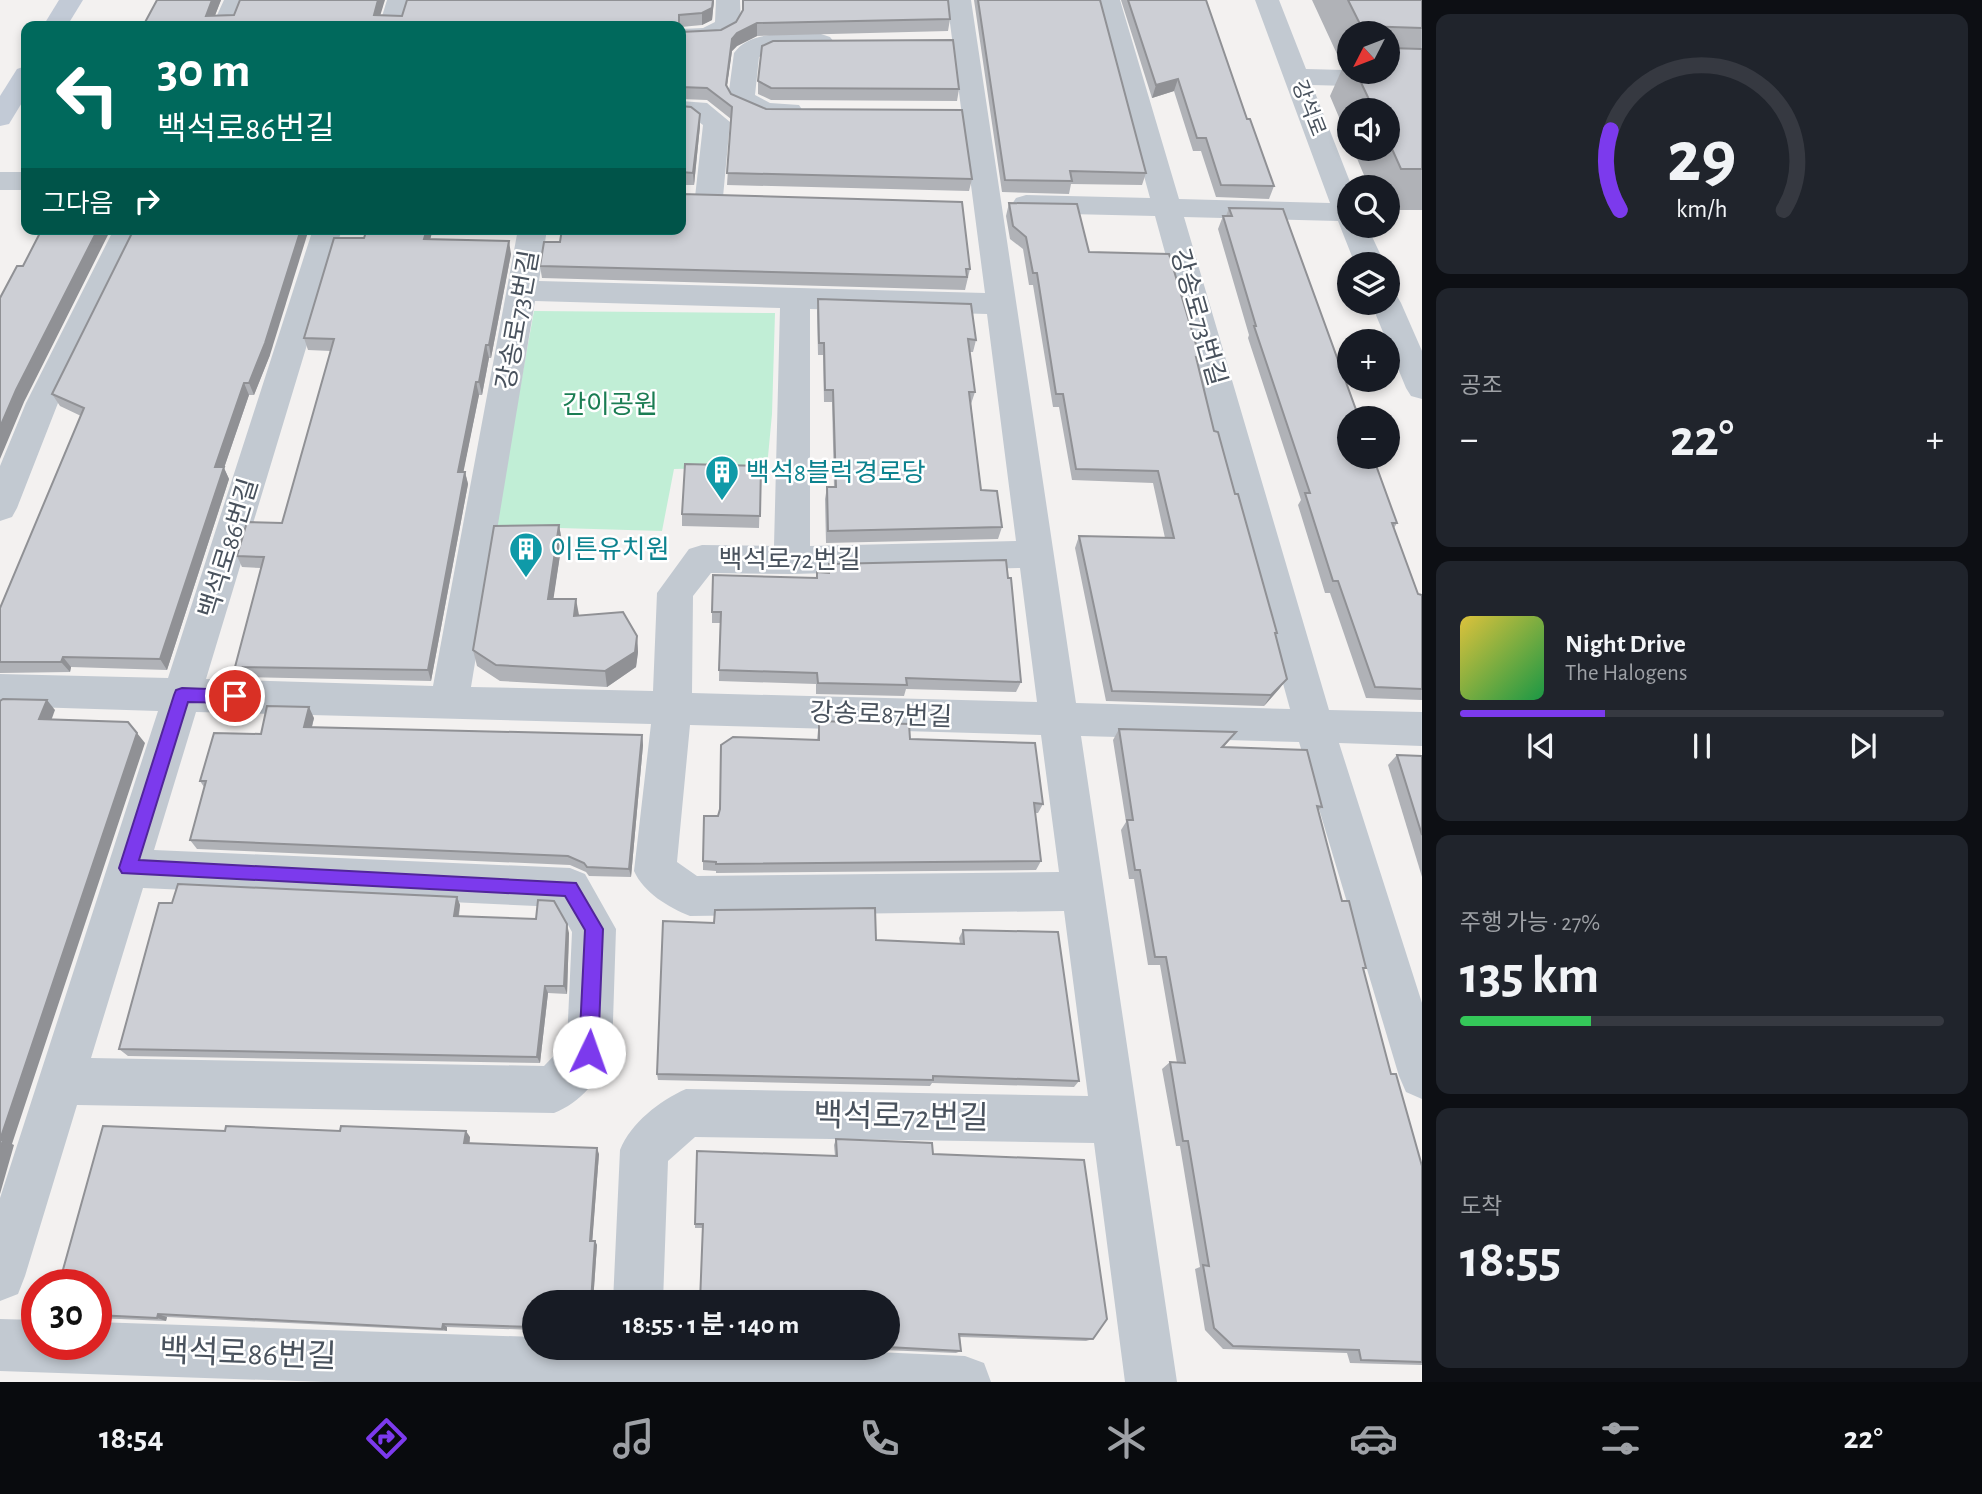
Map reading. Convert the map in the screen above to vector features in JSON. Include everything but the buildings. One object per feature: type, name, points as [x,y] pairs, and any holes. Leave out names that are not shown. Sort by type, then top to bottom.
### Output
[{"type":"main road","points":[[58,21],[71,0]]},
{"type":"main road","points":[[0,118],[21,82]]},
{"type":"street","points":[[226,21],[236,0]]},
{"type":"street","points":[[393,21],[399,0]]},
{"type":"street","points":[[686,36],[707,36],[727,26],[728,0]]},
{"type":"street","points":[[959,0],[952,42],[973,202],[1001,304],[1151,1382]]},
{"type":"street","name":"강송로73번길","points":[[1108,0],[1314,726]]},
{"type":"street","name":"강석로","points":[[1267,0],[1337,183]]},
{"type":"street","points":[[821,111],[765,111],[741,99],[747,52],[767,43],[846,42]]},
{"type":"street","points":[[1297,77],[1422,80]]},
{"type":"street","points":[[689,109],[717,122],[695,196],[737,197]]},
{"type":"street","points":[[0,181],[21,181]]},
{"type":"street","name":"강송로73번길","points":[[973,202],[1168,208],[1337,217]]},
{"type":"street","points":[[0,508],[43,403],[126,235]]},
{"type":"street","name":"백석로86번길","points":[[0,1276],[326,235]]},
{"type":"street","name":"강송로73번길","points":[[449,702],[532,235]]},
{"type":"street","points":[[522,291],[1001,304]]},
{"type":"street","points":[[792,560],[795,299]]},
{"type":"street","points":[[1391,315],[1422,388]]},
{"type":"street","name":"백석로72번길","points":[[672,708],[675,593],[702,559],[792,560],[1036,554]]},
{"type":"street","name":"강송로87번길","points":[[0,690],[1422,729]]},
{"type":"street","points":[[672,708],[655,871],[690,896],[1083,891]]},
{"type":"street","points":[[1314,726],[1422,1076]]},
{"type":"street","points":[[61,1081],[554,1090],[589,1052],[594,929],[570,888],[128,868]]},
{"type":"street","name":"백석로72번길","points":[[638,1290],[644,1150],[686,1113],[1115,1120]]},
{"type":"street","name":"백석로86번길","points":[[0,1345],[522,1357]]},
{"type":"street","points":[[632,1360],[965,1382]]},
{"type":"green space","name":"간이공원","points":[[534,311],[775,313],[772,414],[767,467],[674,469],[662,531],[495,526]]},
{"type":"place","name":"백석8블럭경로당","points":[[722,502]]},
{"type":"place","name":"이튼유치원","points":[[526,579]]},
{"type":"route","points":[[235,696],[182,695],[128,868],[570,888],[594,929],[589,1052]]}]
